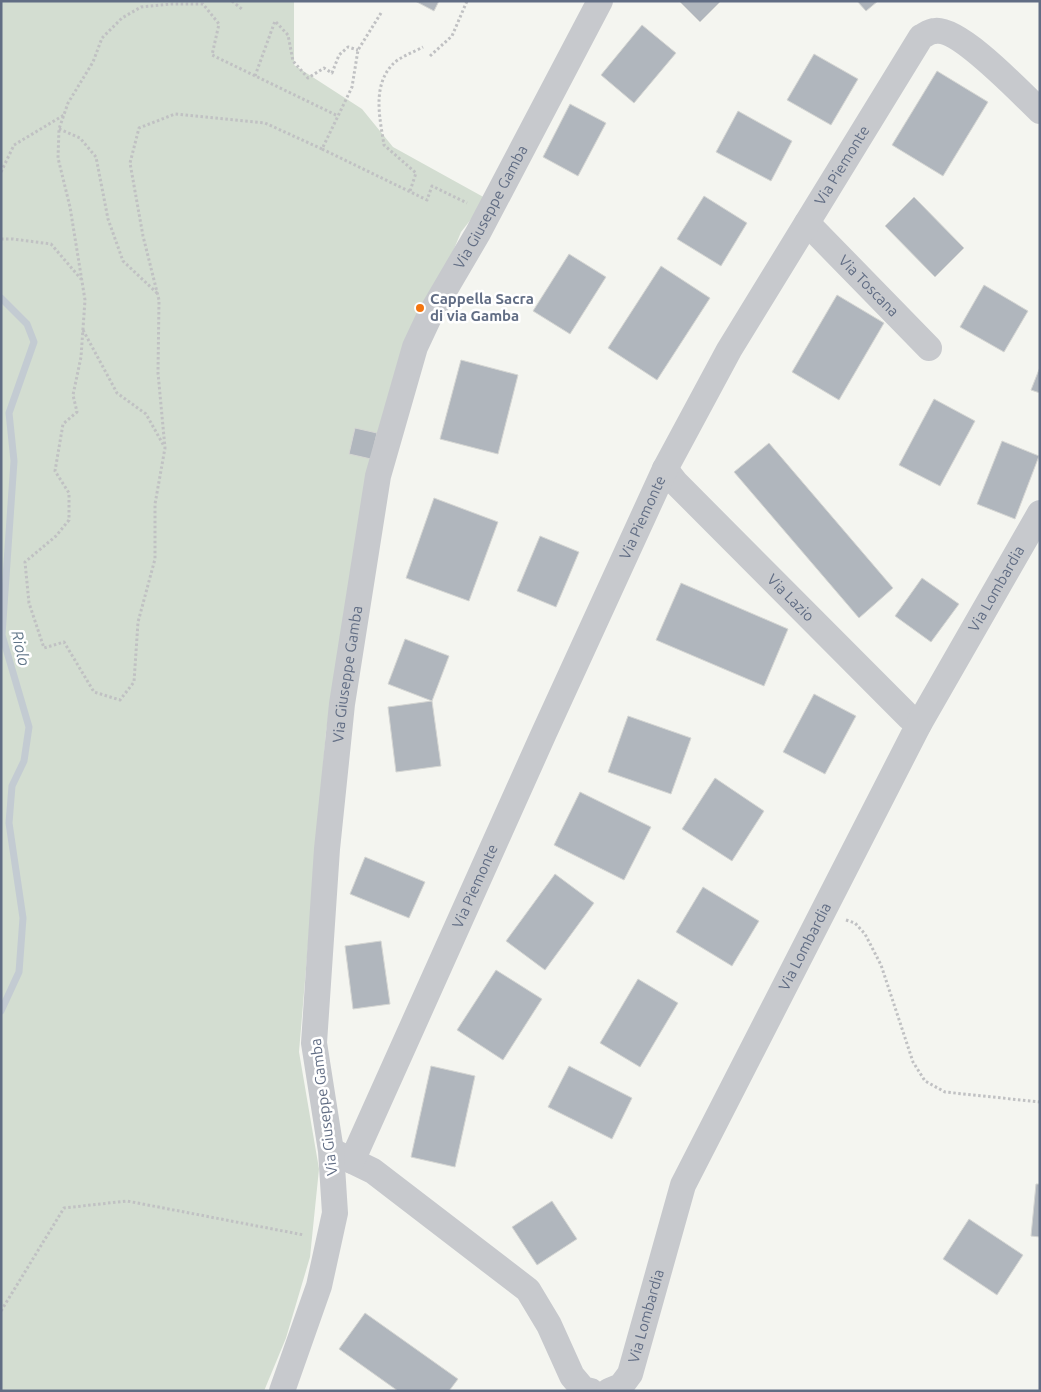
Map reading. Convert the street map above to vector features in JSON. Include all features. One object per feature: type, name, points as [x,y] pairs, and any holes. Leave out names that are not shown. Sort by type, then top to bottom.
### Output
[{"type":"street","name":"Via Giuseppe Gamba","points":[[282,1391],[319,1286],[335,1213],[342,1156],[314,1043],[327,849],[342,704],[378,476],[415,347],[430,315],[491,207],[600,1]]},
{"type":"street","name":"Via Piemonte","points":[[342,1156],[544,733],[665,470],[729,350],[921,37],[936,30],[952,34],[975,50],[1040,111]]},
{"type":"street","name":"Via Toscana","points":[[807,223],[929,348]]},
{"type":"street","name":"Via Lazio","points":[[665,470],[909,717],[919,724]]},
{"type":"street","name":"Via Lombardia","points":[[609,1391],[621,1386],[630,1374],[683,1184],[919,724],[1040,513]]},
{"type":"street","points":[[342,1156],[373,1171],[528,1290],[549,1325],[572,1376],[583,1389],[592,1391]]},
{"type":"street","points":[[632,1365],[641,1391]]},
{"type":"path","points":[[232,1],[243,10]]},
{"type":"path","points":[[430,56],[452,36],[467,1]]},
{"type":"path","points":[[338,116],[212,55],[218,24],[204,4],[172,4],[141,7],[122,18],[102,38],[93,62],[68,103],[60,129],[58,158],[70,207],[85,300],[81,357],[73,395],[77,412],[63,424],[55,470],[69,493],[70,520],[56,536],[25,562],[30,603],[44,648],[64,642],[94,692],[120,700],[134,682],[138,622],[155,559],[155,504],[165,448],[158,373],[159,300],[143,236],[130,163],[139,128],[175,114],[265,123],[427,200],[432,186],[474,206]]},
{"type":"path","points":[[322,149],[352,87],[358,50],[381,13]]},
{"type":"path","points":[[255,76],[275,21],[288,35],[293,61],[308,78],[324,68],[332,73],[339,56],[348,47],[358,50]]},
{"type":"path","points":[[410,191],[416,172],[384,145],[379,114],[380,85],[393,64],[423,46]]},
{"type":"path","points":[[1,172],[14,145],[64,115]]},
{"type":"path","points":[[60,129],[80,138],[96,157],[108,219],[124,261],[157,293]]},
{"type":"path","points":[[1,239],[51,244],[82,279]]},
{"type":"path","points":[[83,329],[117,393],[146,414],[165,448]]},
{"type":"path","points":[[823,911],[856,923],[864,934],[881,966],[912,1062],[925,1081],[945,1092],[1040,1102]]},
{"type":"path","points":[[1,1311],[64,1208],[127,1201],[330,1240]]},
{"type":"shaded area","points":[[1,1],[294,1],[294,65],[362,109],[393,147],[487,199],[461,232],[445,271],[357,536],[326,732],[299,1052],[319,1169],[310,1257],[286,1338],[264,1391],[1,1391]]},
{"type":"building","points":[[415,1],[439,1],[434,11]]},
{"type":"building","points":[[679,1],[721,1],[700,22]]},
{"type":"building","points":[[857,1],[878,1],[866,11]]},
{"type":"building","points":[[642,25],[676,53],[634,103],[601,75]]},
{"type":"building","points":[[814,54],[858,79],[831,125],[787,100]]},
{"type":"building","points":[[937,71],[988,102],[943,176],[892,145]]},
{"type":"building","points":[[570,104],[606,123],[578,176],[543,157]]},
{"type":"building","points":[[738,111],[792,141],[771,181],[716,152]]},
{"type":"building","points":[[704,196],[747,223],[721,266],[677,239]]},
{"type":"building","points":[[914,197],[964,248],[935,277],[885,226]]},
{"type":"building","points":[[569,254],[606,277],[570,334],[533,311]]},
{"type":"building","points":[[661,266],[710,298],[657,380],[608,348]]},
{"type":"building","points":[[984,285],[1028,311],[1004,352],[960,327]]},
{"type":"building","points":[[837,295],[884,323],[839,400],[792,372]]},
{"type":"building","points":[[461,360],[518,375],[498,454],[440,439]]},
{"type":"building","points":[[1040,367],[1040,393],[1031,390]]},
{"type":"building","points":[[934,399],[975,421],[940,486],[899,465]]},
{"type":"building","points":[[355,428],[377,433],[371,459],[349,454]]},
{"type":"building","points":[[1002,441],[1039,456],[1015,519],[977,504]]},
{"type":"building","points":[[769,443],[893,588],[859,618],[734,472]]},
{"type":"building","points":[[434,498],[498,522],[469,601],[406,578]]},
{"type":"building","points":[[540,536],[579,552],[556,607],[517,591]]},
{"type":"building","points":[[922,578],[959,604],[931,642],[895,616]]},
{"type":"building","points":[[681,583],[788,629],[764,686],[656,640]]},
{"type":"building","points":[[405,639],[449,656],[432,701],[388,684]]},
{"type":"building","points":[[814,694],[856,716],[825,774],[783,752]]},
{"type":"building","points":[[432,701],[441,766],[396,772],[388,707]]},
{"type":"building","points":[[628,716],[691,738],[671,794],[608,772]]},
{"type":"building","points":[[715,778],[764,811],[732,861],[682,829]]},
{"type":"building","points":[[580,792],[651,827],[624,880],[554,845]]},
{"type":"building","points":[[365,857],[425,882],[409,918],[350,894]]},
{"type":"building","points":[[555,874],[594,903],[545,970],[506,941]]},
{"type":"building","points":[[703,887],[759,921],[732,966],[676,932]]},
{"type":"building","points":[[381,941],[390,1004],[353,1009],[345,946]]},
{"type":"building","points":[[496,970],[542,999],[503,1060],[457,1030]]},
{"type":"building","points":[[638,979],[678,1003],[640,1067],[600,1043]]},
{"type":"building","points":[[431,1066],[475,1076],[455,1167],[411,1157]]},
{"type":"building","points":[[569,1066],[632,1098],[612,1139],[548,1107]]},
{"type":"building","points":[[1036,1184],[1040,1184],[1040,1237],[1031,1236]]},
{"type":"building","points":[[552,1201],[577,1239],[537,1265],[512,1227]]},
{"type":"building","points":[[969,1219],[1023,1255],[997,1295],[943,1259]]},
{"type":"building","points":[[365,1313],[458,1379],[449,1391],[398,1391],[339,1349]]},
{"type":"waterway","name":"Riolo","points":[[1,298],[27,324],[34,342],[9,413],[14,461],[2,635],[29,727],[24,761],[12,786],[9,823],[23,918],[19,972],[1,1011]]},
{"type":"place","name":"Cappella Sacra di via Gamba","points":[[420,308]]}]
